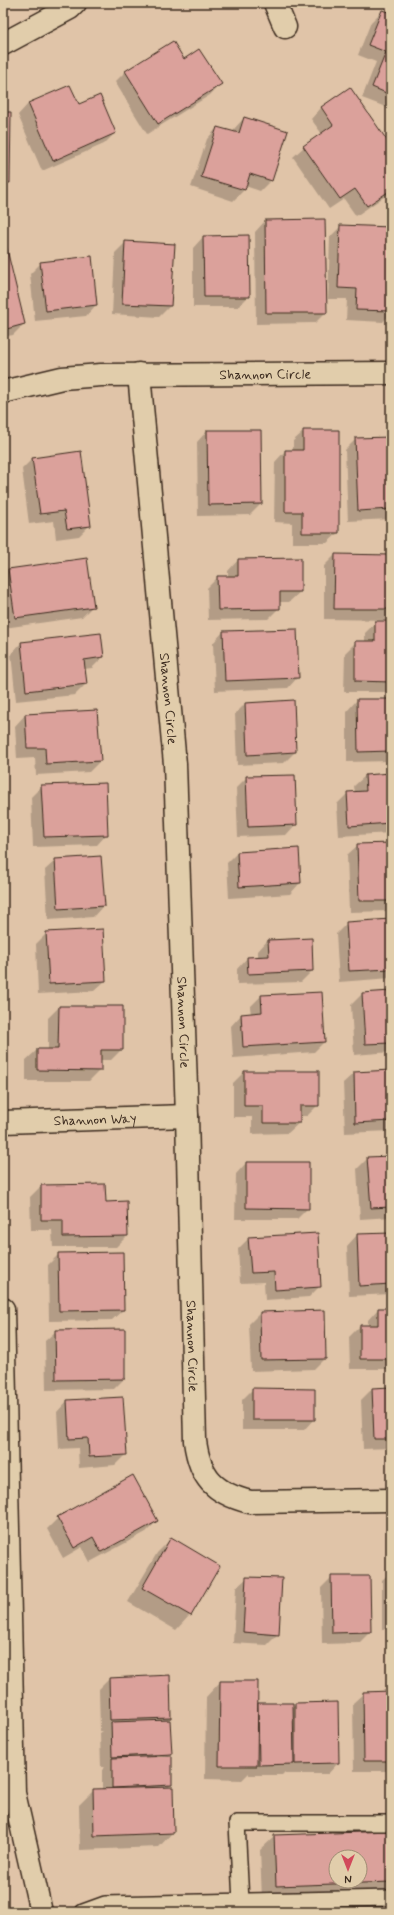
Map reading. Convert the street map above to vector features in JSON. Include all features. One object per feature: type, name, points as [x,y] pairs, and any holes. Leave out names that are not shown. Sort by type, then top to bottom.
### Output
[{"type":"street","points":[[3,44],[70,8],[75,3]]},
{"type":"street","points":[[275,3],[285,27]]},
{"type":"street","name":"Shannon Circle","points":[[3,392],[62,378],[139,374],[391,373]]},
{"type":"street","name":"Shannon Circle","points":[[139,374],[175,764],[187,1116],[195,1440],[200,1466],[212,1485],[236,1498],[250,1502],[391,1500]]},
{"type":"street","name":"Shannon Way","points":[[3,1122],[187,1116]]},
{"type":"street","points":[[3,1309],[14,1793],[10,1804],[41,1912]]},
{"type":"lane","points":[[241,1902],[238,1823],[391,1823]]},
{"type":"lane","points":[[83,1912],[105,1904],[391,1898]]},
{"type":"building","points":[[382,10],[391,13],[391,95],[372,87],[386,52],[368,45]]},
{"type":"building","points":[[173,41],[184,59],[199,49],[222,84],[158,124],[125,71]]},
{"type":"building","points":[[70,85],[79,104],[100,95],[116,133],[53,161],[28,103]]},
{"type":"building","points":[[350,87],[391,146],[391,190],[367,206],[355,189],[340,199],[303,146],[333,125],[321,107]]},
{"type":"building","points":[[3,112],[11,112],[10,183],[3,182]]},
{"type":"building","points":[[244,117],[288,131],[272,181],[250,174],[245,190],[201,177],[217,127],[239,133]]},
{"type":"building","points":[[325,219],[327,313],[266,313],[265,220]]},
{"type":"building","points":[[340,225],[391,227],[391,311],[356,310],[357,289],[338,288]]},
{"type":"building","points":[[3,233],[25,324],[3,330]]},
{"type":"building","points":[[249,235],[250,297],[204,297],[203,236]]},
{"type":"building","points":[[125,241],[175,244],[171,306],[122,304]]},
{"type":"building","points":[[92,256],[97,305],[46,311],[40,262]]},
{"type":"building","points":[[207,430],[261,430],[262,504],[208,505]]},
{"type":"building","points":[[303,430],[339,430],[339,533],[302,533],[302,512],[285,512],[285,450],[303,450]]},
{"type":"building","points":[[391,437],[391,509],[358,511],[355,438]]},
{"type":"building","points":[[81,451],[91,526],[67,529],[64,511],[40,514],[32,458]]},
{"type":"building","points":[[335,554],[391,555],[391,609],[334,609]]},
{"type":"building","points":[[87,558],[94,607],[15,618],[8,569]]},
{"type":"building","points":[[301,558],[301,592],[280,592],[280,609],[218,610],[217,576],[238,576],[238,559]]},
{"type":"building","points":[[375,621],[391,621],[391,682],[355,681],[355,641],[375,641]]},
{"type":"building","points":[[297,629],[299,678],[225,681],[223,631]]},
{"type":"building","points":[[101,633],[104,657],[84,660],[87,684],[26,691],[21,642]]},
{"type":"building","points":[[357,699],[391,699],[391,751],[358,752]]},
{"type":"building","points":[[294,700],[296,752],[247,755],[245,703]]},
{"type":"building","points":[[97,710],[101,761],[46,764],[45,748],[27,748],[25,714]]},
{"type":"building","points":[[391,773],[391,823],[349,826],[347,792],[366,791],[365,775]]},
{"type":"building","points":[[295,775],[297,825],[248,827],[246,776]]},
{"type":"building","points":[[106,783],[108,835],[44,837],[41,785]]},
{"type":"building","points":[[391,843],[391,901],[359,901],[357,844]]},
{"type":"building","points":[[299,848],[301,883],[239,887],[237,852]]},
{"type":"building","points":[[101,856],[105,906],[58,909],[55,859]]},
{"type":"building","points":[[391,919],[391,969],[349,971],[346,922]]},
{"type":"building","points":[[103,929],[106,981],[49,984],[46,932]]},
{"type":"building","points":[[312,938],[313,971],[248,974],[247,957],[269,956],[268,940]]},
{"type":"building","points":[[391,991],[391,1043],[365,1044],[362,993]]},
{"type":"building","points":[[322,992],[325,1042],[243,1047],[241,1014],[262,1012],[261,995]]},
{"type":"building","points":[[59,1006],[123,1006],[123,1050],[101,1050],[101,1071],[37,1070],[37,1049],[58,1049]]},
{"type":"building","points":[[391,1070],[391,1121],[355,1123],[354,1072]]},
{"type":"building","points":[[244,1071],[319,1071],[319,1106],[300,1106],[300,1123],[263,1123],[263,1106],[244,1106]]},
{"type":"building","points":[[391,1156],[391,1207],[371,1208],[367,1157]]},
{"type":"building","points":[[246,1162],[309,1162],[309,1209],[246,1208]]},
{"type":"building","points":[[105,1184],[106,1202],[127,1201],[128,1236],[63,1237],[63,1220],[41,1220],[41,1185]]},
{"type":"building","points":[[318,1233],[321,1287],[275,1290],[274,1272],[251,1273],[248,1237]]},
{"type":"building","points":[[391,1233],[391,1284],[359,1286],[357,1234]]},
{"type":"building","points":[[123,1252],[124,1310],[59,1311],[58,1253]]},
{"type":"building","points":[[378,1308],[391,1308],[391,1359],[360,1359],[360,1325],[378,1325]]},
{"type":"building","points":[[325,1310],[326,1359],[261,1360],[260,1312]]},
{"type":"building","points":[[125,1329],[125,1379],[56,1380],[55,1330]]},
{"type":"building","points":[[391,1387],[391,1439],[374,1439],[372,1388]]},
{"type":"building","points":[[252,1388],[315,1389],[315,1420],[252,1420]]},
{"type":"building","points":[[123,1397],[127,1455],[89,1457],[88,1438],[69,1439],[67,1400]]},
{"type":"building","points":[[133,1475],[158,1521],[101,1552],[93,1537],[74,1548],[57,1517]]},
{"type":"building","points":[[171,1537],[220,1566],[191,1616],[142,1588]]},
{"type":"building","points":[[331,1576],[370,1576],[371,1632],[332,1633]]},
{"type":"building","points":[[246,1577],[282,1578],[279,1635],[243,1632]]},
{"type":"building","points":[[170,1675],[171,1718],[110,1720],[109,1678]]},
{"type":"building","points":[[220,1681],[258,1681],[257,1766],[219,1766]]},
{"type":"building","points":[[391,1691],[391,1761],[364,1761],[363,1692]]},
{"type":"building","points":[[338,1702],[339,1763],[295,1764],[295,1703]]},
{"type":"building","points":[[258,1703],[293,1703],[294,1764],[259,1765]]},
{"type":"building","points":[[170,1720],[172,1754],[112,1757],[111,1722]]},
{"type":"building","points":[[172,1756],[172,1785],[112,1788],[112,1758]]},
{"type":"building","points":[[173,1787],[174,1833],[94,1836],[93,1789]]},
{"type":"building","points":[[391,1831],[391,1882],[368,1883],[368,1849],[328,1849],[328,1884],[276,1886],[274,1835]]}]
